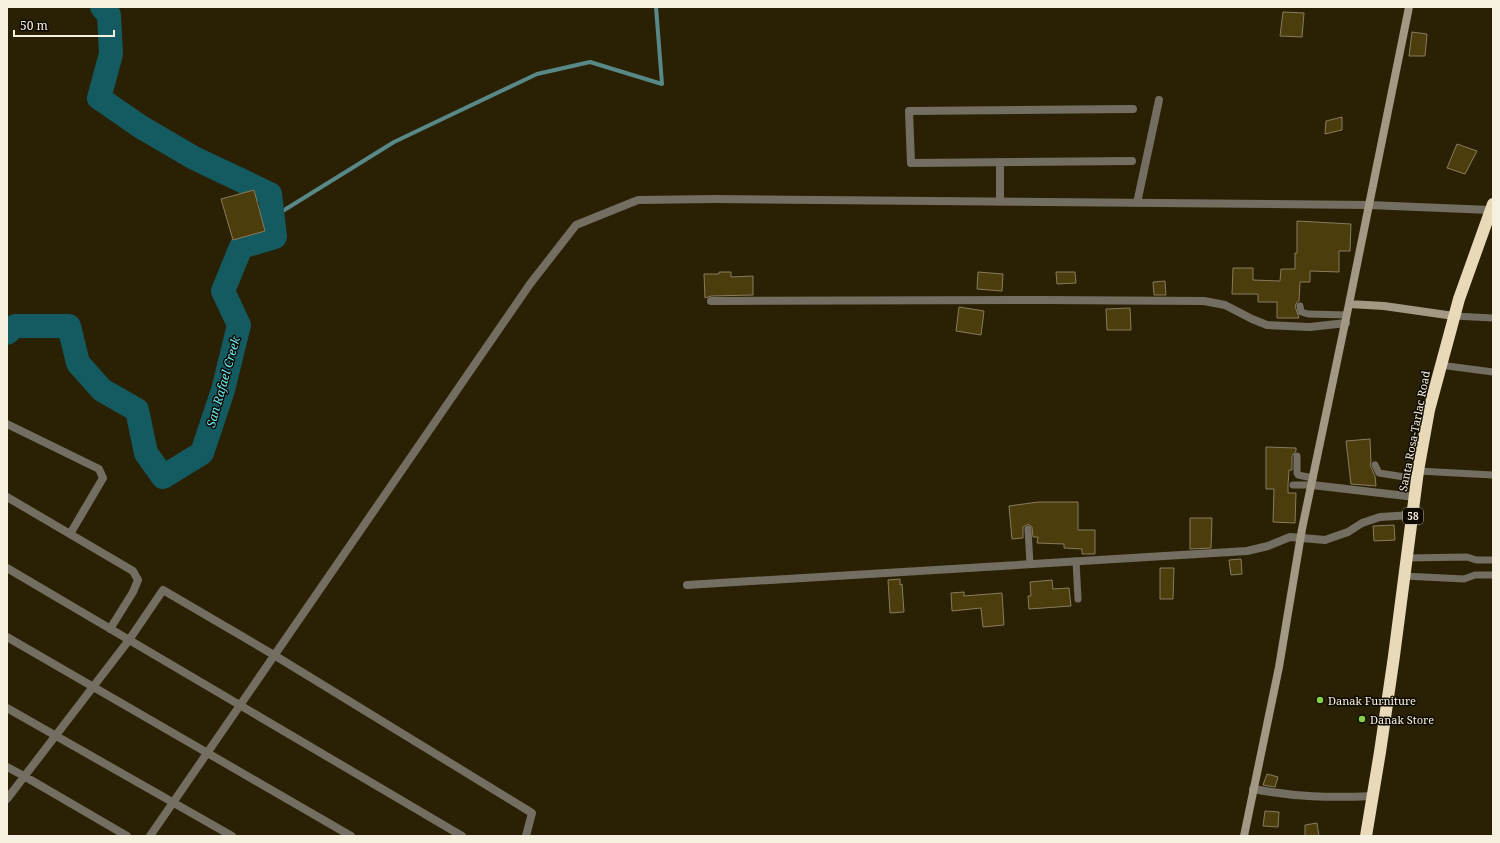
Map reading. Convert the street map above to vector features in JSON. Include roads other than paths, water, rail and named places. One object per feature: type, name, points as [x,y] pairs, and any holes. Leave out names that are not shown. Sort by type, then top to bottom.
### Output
[{"type":"highway","name":"Santa Rosa-Tarlac Road","points":[[1366,836],[1394,656],[1417,475],[1429,410],[1454,316],[1467,275],[1492,207]]},
{"type":"street","points":[[1244,836],[1253,789],[1268,729],[1300,538],[1409,7]]},
{"type":"street","points":[[1137,203],[1159,100]]},
{"type":"street","points":[[1132,161],[911,163],[909,111],[1133,109]]},
{"type":"street","points":[[1000,162],[1000,202]]},
{"type":"street","points":[[150,836],[530,284],[576,225],[638,200],[1492,207]]},
{"type":"street","points":[[711,301],[1204,301],[1225,305],[1267,325],[1310,327],[1346,319]]},
{"type":"street","points":[[1349,304],[1384,306],[1454,316]]},
{"type":"street","points":[[7,424],[99,469],[103,478],[70,534]]},
{"type":"street","points":[[1312,482],[1415,497]]},
{"type":"street","points":[[7,497],[133,571],[138,580],[133,592],[110,629]]},
{"type":"street","points":[[687,585],[1248,550],[1268,546],[1290,537],[1326,540],[1342,535],[1362,523],[1380,517],[1413,515]]},
{"type":"street","points":[[7,568],[462,836]]},
{"type":"street","points":[[7,799],[129,640],[164,590],[274,655],[532,813],[526,836]]},
{"type":"street","points":[[7,637],[351,836]]},
{"type":"street","points":[[7,708],[232,836]]},
{"type":"street","points":[[7,767],[127,836]]},
{"type":"street","points":[[1253,789],[1308,797],[1334,798],[1373,796]]},
{"type":"lane","points":[[1300,306],[1301,312],[1308,314],[1346,319]]},
{"type":"lane","points":[[1454,316],[1493,318]]},
{"type":"lane","points":[[1440,364],[1493,372]]},
{"type":"lane","points":[[1297,456],[1298,475],[1312,482]]},
{"type":"lane","points":[[1375,465],[1379,473],[1417,475],[1493,475]]},
{"type":"lane","points":[[1293,485],[1312,482]]},
{"type":"lane","points":[[1028,529],[1030,564]]},
{"type":"lane","points":[[1407,558],[1467,557],[1476,560],[1493,560]]},
{"type":"lane","points":[[1076,561],[1078,599]]},
{"type":"lane","points":[[1404,576],[1464,579],[1475,575],[1493,575]]},
{"type":"waterway","name":"San Rafael Creek","points":[[7,333],[15,326],[69,326],[78,363],[102,390],[137,410],[146,453],[163,477],[202,453],[223,390],[239,325],[223,291],[241,247],[275,237],[270,194],[194,158],[141,127],[99,98],[111,54],[109,15],[102,7]]},
{"type":"waterway","points":[[273,217],[394,142],[537,74],[590,62],[662,84],[656,7]]},
{"type":"place","name":"Danak Furniture","points":[[1320,700]]},
{"type":"place","name":"Danak Store","points":[[1362,719]]}]
